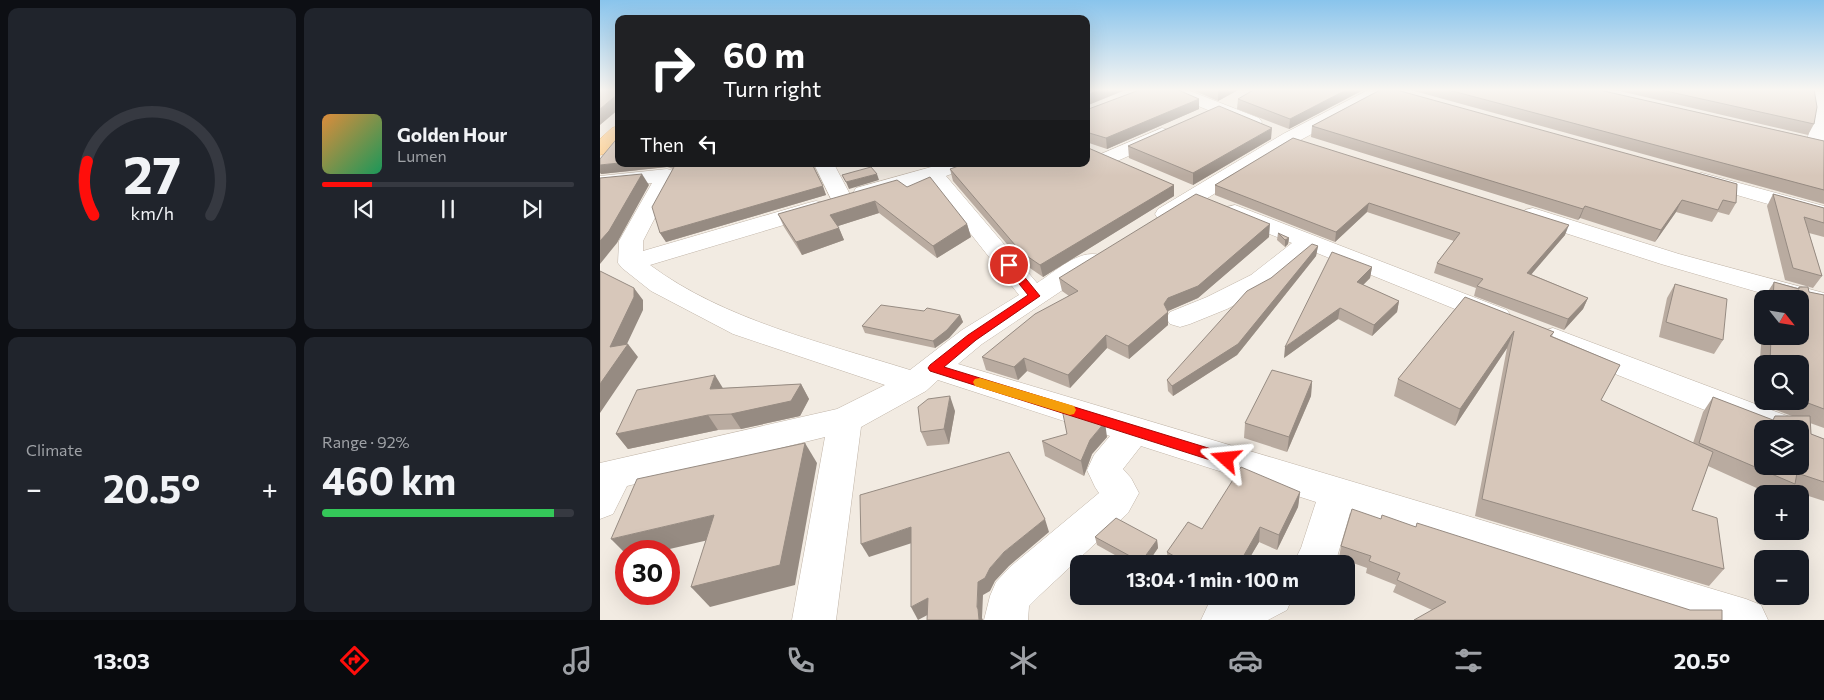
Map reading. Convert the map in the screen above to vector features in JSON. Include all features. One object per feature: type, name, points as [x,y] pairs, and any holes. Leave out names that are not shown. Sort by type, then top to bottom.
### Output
[{"type":"main road","points":[[600,149],[612,134]]},
{"type":"street","points":[[1194,120],[1198,118]]},
{"type":"street","points":[[1243,118],[1290,138],[1319,147]]},
{"type":"street","points":[[1144,228],[1186,192],[1331,118]]},
{"type":"street","points":[[1797,140],[1820,145],[1824,118]]},
{"type":"street","points":[[1134,170],[1101,155],[1177,128]]},
{"type":"street","points":[[826,167],[842,200]]},
{"type":"street","points":[[631,263],[952,167]]},
{"type":"street","points":[[631,263],[631,241],[672,169]]},
{"type":"street","points":[[600,182],[672,169]]},
{"type":"street","points":[[1680,173],[1824,213]]},
{"type":"street","points":[[934,174],[1034,296]]},
{"type":"street","points":[[1186,192],[1763,420]]},
{"type":"street","points":[[1518,211],[1670,259],[1824,302]]},
{"type":"street","points":[[1180,318],[1260,281],[1309,242]]},
{"type":"street","points":[[605,485],[845,420],[925,376],[972,337],[1110,248]]},
{"type":"street","points":[[631,263],[660,284],[743,327],[1134,430],[1730,617]]},
{"type":"street","points":[[814,620],[845,420]]},
{"type":"street","points":[[1006,620],[1011,596],[1025,581],[1115,502],[1121,493],[1118,487],[1106,477],[1104,472],[1106,465],[1134,430]]},
{"type":"street","points":[[1319,555],[1337,495]]},
{"type":"street","points":[[1223,620],[1254,605]]},
{"type":"building","points":[[1090,118],[1154,118],[1106,138],[1090,133]]},
{"type":"building","points":[[1192,118],[1248,118],[1272,128],[1193,173],[1128,146]]},
{"type":"building","points":[[1327,118],[1498,118],[1737,184],[1736,203],[1723,200],[1718,210],[1682,200],[1661,230],[1585,206],[1583,209],[1312,126]]},
{"type":"building","points":[[1554,118],[1722,118],[1824,141],[1824,190]]},
{"type":"building","points":[[1787,118],[1815,118],[1814,124]]},
{"type":"building","points":[[1293,138],[1569,225],[1527,273],[1588,298],[1568,319],[1477,286],[1483,279],[1437,263],[1460,233],[1369,203],[1336,232],[1215,185]]},
{"type":"building","points":[[615,141],[615,163],[600,165],[600,159]]},
{"type":"building","points":[[1090,149],[1174,185],[1040,265],[1021,252],[950,169],[956,167],[1090,167]]},
{"type":"building","points":[[674,167],[814,167],[823,186],[660,233],[652,207]]},
{"type":"building","points":[[871,167],[877,174],[846,182],[842,175]]},
{"type":"building","points":[[642,174],[609,231],[600,241],[600,178]]},
{"type":"building","points":[[930,177],[967,224],[933,246],[875,201],[830,215],[839,228],[796,242],[778,214],[897,180],[907,187]]},
{"type":"building","points":[[1196,194],[1270,224],[1198,286],[1168,298],[1164,304],[1168,312],[1128,346],[1106,335],[1068,375],[1024,358],[1014,367],[982,357],[1035,314],[1078,291],[1059,278]]},
{"type":"building","points":[[1773,194],[1824,208],[1824,223],[1804,217],[1822,276],[1793,268]]},
{"type":"building","points":[[1278,233],[1289,238],[1285,240]]},
{"type":"building","points":[[1312,244],[1318,246],[1238,344],[1172,386],[1167,380],[1247,291],[1271,278]]},
{"type":"building","points":[[1332,252],[1372,267],[1357,282],[1399,301],[1374,325],[1340,308],[1285,347]]},
{"type":"building","points":[[600,271],[634,288],[634,297],[610,347],[628,344],[600,384]]},
{"type":"building","points":[[1774,282],[1799,289],[1799,287],[1808,287],[1809,290],[1774,290]]},
{"type":"building","points":[[1675,284],[1727,299],[1723,340],[1666,322]]},
{"type":"building","points":[[1809,292],[1824,295],[1824,409],[1809,403],[1809,355],[1770,355],[1771,345],[1809,345]]},
{"type":"building","points":[[1465,297],[1554,332],[1550,336],[1620,365],[1601,400],[1713,452],[1692,510],[1717,518],[1724,569],[1482,499],[1514,331],[1460,409],[1398,379]]},
{"type":"building","points":[[881,305],[924,311],[927,308],[960,315],[947,330],[933,341],[862,326]]},
{"type":"building","points":[[1272,370],[1312,381],[1289,437],[1245,423]]},
{"type":"building","points":[[715,375],[710,389],[801,384],[791,401],[731,414],[708,415],[616,434],[637,390]]},
{"type":"building","points":[[950,396],[944,429],[921,432],[918,407],[928,399]]},
{"type":"building","points":[[1713,397],[1773,420],[1754,420],[1754,466],[1699,443]]},
{"type":"building","points":[[1062,409],[1105,422],[1090,440],[1081,461],[1042,441],[1067,434]]},
{"type":"building","points":[[1775,416],[1810,416],[1811,434],[1824,439],[1824,482],[1803,475],[1809,475],[1809,420],[1773,420]]},
{"type":"building","points":[[805,443],[780,565],[691,587],[714,515],[611,539],[637,479]]},
{"type":"building","points":[[1009,452],[1045,519],[1004,552],[990,568],[985,578],[978,582],[977,607],[979,620],[927,620],[928,598],[911,607],[911,527],[861,544],[860,495]]},
{"type":"building","points":[[1241,467],[1300,492],[1279,535],[1260,527],[1244,555],[1172,555],[1167,552],[1188,522],[1202,529]]},
{"type":"building","points":[[1774,475],[1797,475],[1795,484]]},
{"type":"building","points":[[1352,509],[1381,519],[1382,515],[1416,527],[1417,523],[1690,610],[1722,610],[1722,620],[1414,620],[1446,602],[1397,580],[1400,573],[1369,561],[1371,556],[1341,546]]},
{"type":"building","points":[[1116,518],[1157,540],[1146,555],[1128,555],[1095,537]]},
{"type":"slow traffic","points":[[980,382],[1070,410]]},
{"type":"route","points":[[1009,265],[1034,296],[972,337],[934,368],[1226,459]]}]
